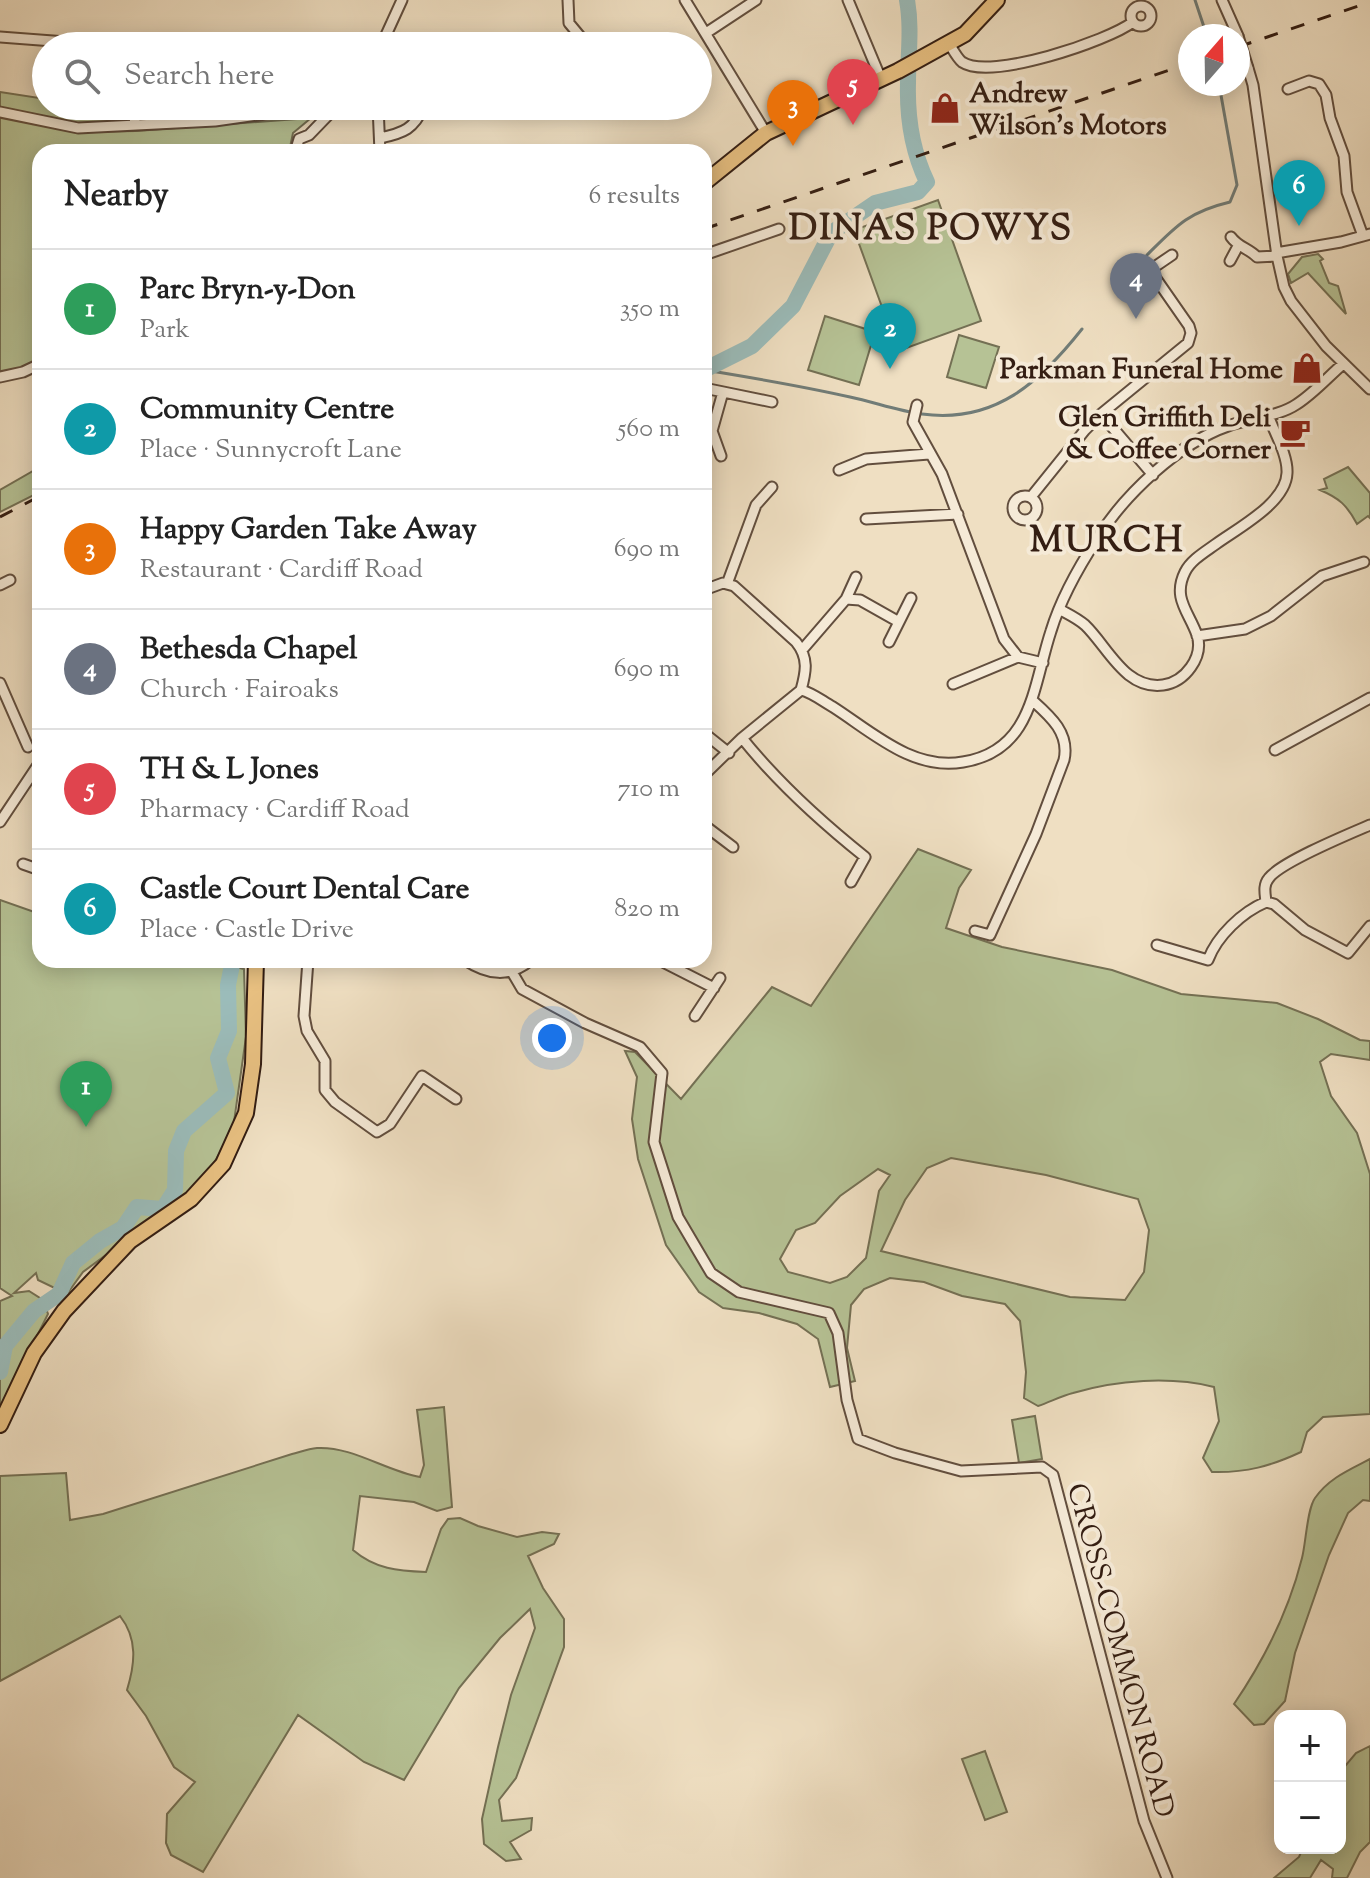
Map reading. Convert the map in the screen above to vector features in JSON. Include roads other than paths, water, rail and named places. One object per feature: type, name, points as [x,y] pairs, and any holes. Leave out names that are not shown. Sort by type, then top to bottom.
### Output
[{"type":"main road","points":[[712,177],[766,133],[923,59],[965,34],[997,0]]},
{"type":"main road","points":[[0,1425],[34,1353],[64,1311],[130,1241],[191,1199],[223,1164],[246,1113],[253,1064],[256,968]]},
{"type":"street","points":[[387,32],[402,0]]},
{"type":"street","points":[[568,0],[569,23],[576,32]]},
{"type":"street","points":[[685,0],[705,32]]},
{"type":"street","points":[[708,32],[756,0]]},
{"type":"street","points":[[848,0],[881,79]]},
{"type":"street","points":[[1222,0],[1233,24]]},
{"type":"street","points":[[948,42],[962,62],[976,67],[1036,61],[1120,32],[1133,22]]},
{"type":"street","points":[[0,37],[32,39]]},
{"type":"street","points":[[712,43],[766,133]]},
{"type":"street","points":[[1250,75],[1276,255],[1284,287],[1291,301],[1343,364],[1370,389]]},
{"type":"street","points":[[1230,261],[1234,242],[1263,259],[1366,235],[1347,192],[1344,156],[1326,95],[1319,84],[1309,81],[1288,89]]},
{"type":"street","points":[[0,112],[32,119]]},
{"type":"street","points":[[39,120],[78,128],[222,120]]},
{"type":"street","points":[[135,120],[135,124]]},
{"type":"street","points":[[297,144],[299,139],[309,135],[323,120]]},
{"type":"street","points":[[379,120],[380,144]]},
{"type":"street","points":[[380,138],[395,135],[418,120]]},
{"type":"street","points":[[712,252],[779,229]]},
{"type":"street","points":[[1031,497],[1101,414],[1185,347],[1191,338],[1189,326],[1150,270],[1172,255]]},
{"type":"street","points":[[801,690],[923,761],[947,763],[973,760],[994,750],[1016,733],[1024,722],[1068,588],[1099,536],[1125,502],[1180,452],[1208,434],[1296,405],[1343,364]]},
{"type":"street","points":[[0,377],[32,368]]},
{"type":"street","points":[[712,390],[772,402]]},
{"type":"street","points":[[721,456],[712,431],[723,392]]},
{"type":"street","points":[[917,405],[913,422],[942,474],[1004,639],[1018,657]]},
{"type":"street","points":[[1101,414],[1153,475]]},
{"type":"street","points":[[1059,609],[1083,623],[1123,670],[1142,683],[1151,686],[1170,684],[1190,670],[1197,651],[1197,636],[1180,600],[1181,583],[1188,566],[1280,496],[1286,481],[1287,467],[1268,415]]},
{"type":"street","points":[[839,470],[866,459],[929,454]]},
{"type":"street","points":[[727,584],[756,505],[772,487]]},
{"type":"street","points":[[866,519],[958,514]]},
{"type":"street","points":[[1197,636],[1224,634],[1258,623],[1322,576],[1364,562]]},
{"type":"street","points":[[802,650],[846,599],[856,577]]},
{"type":"street","points":[[712,585],[727,584],[740,592],[802,650],[806,669],[801,690],[742,738],[712,768]]},
{"type":"street","points":[[889,642],[911,598]]},
{"type":"street","points":[[846,599],[860,600],[899,622]]},
{"type":"street","points":[[953,684],[1018,657],[1043,663]]},
{"type":"street","points":[[1,686],[28,747]]},
{"type":"street","points":[[1275,750],[1370,698]]},
{"type":"street","points":[[975,931],[990,935],[1036,834],[1064,760],[1066,748],[1062,733],[1032,700]]},
{"type":"street","points":[[742,738],[765,767],[814,815],[865,857],[851,882]]},
{"type":"street","points":[[712,739],[729,753]]},
{"type":"street","points":[[0,822],[32,774]]},
{"type":"street","points":[[1266,902],[1266,884],[1273,874],[1327,844],[1370,825]]},
{"type":"street","points":[[712,831],[733,847]]},
{"type":"street","points":[[23,864],[32,867]]},
{"type":"street","points":[[1157,945],[1208,960],[1222,935],[1247,913],[1266,902],[1274,904],[1305,930],[1348,953],[1370,926]]},
{"type":"street","points":[[307,968],[307,1031],[325,1061],[325,1090],[335,1102],[377,1132],[390,1124],[422,1076],[456,1099]]},
{"type":"street","points":[[482,968],[490,972],[512,972],[518,968]]},
{"type":"street","points":[[675,968],[714,988]]},
{"type":"street","name":"CROSS-COMMON ROAD","points":[[512,972],[522,989],[543,1003],[640,1047],[662,1073],[654,1142],[678,1217],[689,1238],[711,1273],[739,1292],[829,1313],[838,1333],[847,1400],[858,1439],[961,1471],[1042,1467],[1053,1475],[1144,1821],[1167,1878]]},
{"type":"street","points":[[695,1016],[720,978]]},
{"type":"waterway","points":[[712,366],[752,346],[793,306],[831,233],[875,203],[918,192],[927,182],[914,146],[910,122],[907,0]]},
{"type":"waterway","points":[[1195,0],[1203,24]]},
{"type":"waterway","points":[[1147,255],[1184,221],[1203,210],[1230,202],[1237,185],[1221,96]]},
{"type":"waterway","points":[[712,371],[814,389],[913,413],[948,415],[972,412],[1014,395],[1050,366],[1082,329]]},
{"type":"waterway","points":[[0,1372],[5,1346],[34,1311],[59,1294],[73,1263],[100,1241],[123,1228],[137,1207],[163,1209],[175,1190],[176,1151],[184,1131],[227,1093],[218,1058],[229,1031],[228,985],[231,968]]},
{"type":"railway","points":[[1250,43],[1370,2]]},
{"type":"railway","points":[[712,226],[1178,67]]},
{"type":"railway","points":[[0,517],[32,500]]},
{"type":"place","name":"Andrew Wilson's Motors","points":[[945,108]]},
{"type":"place","name":"TH & L Jones","points":[[853,125]]},
{"type":"place","name":"Happy Garden Take Away","points":[[793,146]]},
{"type":"place","name":"Castle Court Dental Care","points":[[1299,226]]},
{"type":"place","name":"Bethesda Chapel","points":[[1136,319]]},
{"type":"place","name":"Parkman Funeral Home","points":[[1307,368]]},
{"type":"place","name":"Community Centre","points":[[890,369]]},
{"type":"place","name":"Glen Griffith Deli & Coffee Corner","points":[[1295,432]]},
{"type":"place","name":"Parc Bryn-y-Don","points":[[86,1127]]},
{"type":"district","name":"DINAS POWYS","points":[[931,226]]},
{"type":"district","name":"MURCH","points":[[1107,538]]}]
